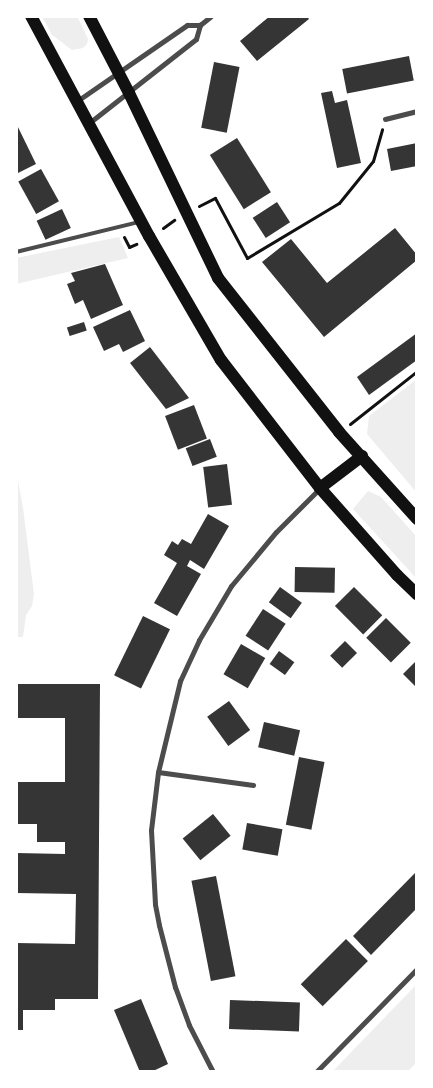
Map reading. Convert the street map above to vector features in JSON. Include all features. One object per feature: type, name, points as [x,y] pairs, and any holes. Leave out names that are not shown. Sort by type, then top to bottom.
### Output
[{"type":"main road","points":[[32,16],[76,102],[142,222],[222,360],[320,488],[397,575],[417,594]]},
{"type":"main road","points":[[89,16],[129,93],[218,278],[340,432],[417,519]]},
{"type":"main road","points":[[320,488],[362,456]]},
{"type":"street","points":[[88,124],[196,39],[200,25],[211,16]]},
{"type":"street","points":[[76,102],[119,74],[187,25],[200,25]]},
{"type":"street","points":[[385,119],[417,110]]},
{"type":"street","points":[[213,1072],[189,1025],[175,987],[155,904],[152,830],[158,772],[180,681],[199,640],[231,586],[276,532],[320,488]]},
{"type":"street","points":[[158,772],[253,784]]},
{"type":"street","points":[[316,1072],[417,970]]},
{"type":"lane","points":[[16,252],[142,222]]},
{"type":"path","points":[[186,213],[215,198],[247,258],[338,203],[374,161],[385,119]]},
{"type":"path","points":[[340,432],[417,371]]},
{"type":"shaded area","points":[[42,16],[77,16],[88,39],[87,44],[83,48],[72,50],[52,35]]},
{"type":"shaded area","points":[[119,237],[128,258],[16,284],[16,258]]},
{"type":"shaded area","points":[[417,379],[417,493],[367,434],[369,416]]},
{"type":"shaded area","points":[[16,470],[34,594],[32,606],[26,615],[23,637],[16,637]]},
{"type":"shaded area","points":[[368,491],[381,497],[417,537],[417,579],[353,509]]},
{"type":"shaded area","points":[[417,984],[417,1062],[407,1072],[332,1072]]},
{"type":"building","points":[[270,16],[307,16],[309,19],[257,61],[240,41]]},
{"type":"building","points":[[409,56],[414,81],[347,94],[342,69]]},
{"type":"building","points":[[214,62],[240,67],[227,133],[201,128]]},
{"type":"building","points":[[332,91],[335,103],[347,100],[361,163],[337,168],[321,93]]},
{"type":"building","points":[[16,123],[36,164],[16,174]]},
{"type":"building","points":[[237,138],[271,192],[244,209],[210,155]]},
{"type":"building","points":[[417,143],[417,166],[391,171],[387,149]]},
{"type":"building","points":[[41,169],[59,201],[36,214],[18,182]]},
{"type":"building","points":[[277,202],[290,222],[266,238],[253,218]]},
{"type":"building","points":[[62,209],[71,228],[45,240],[37,221]]},
{"type":"building","points":[[395,228],[417,255],[417,260],[324,337],[262,262],[291,239],[327,283]]},
{"type":"building","points":[[105,264],[123,305],[91,319],[83,300],[75,304],[67,284],[75,281],[71,273]]},
{"type":"building","points":[[130,310],[145,341],[123,352],[119,344],[104,351],[93,327]]},
{"type":"building","points":[[84,322],[87,331],[70,336],[67,328]]},
{"type":"building","points":[[417,333],[417,360],[369,395],[357,377]]},
{"type":"building","points":[[150,347],[189,398],[166,409],[130,363]]},
{"type":"building","points":[[194,405],[207,439],[178,450],[165,416]]},
{"type":"building","points":[[210,439],[217,457],[193,466],[186,448]]},
{"type":"building","points":[[227,464],[232,505],[208,508],[203,467]]},
{"type":"building","points":[[208,514],[229,526],[204,569],[190,560],[187,566],[201,574],[177,616],[154,603],[177,563],[164,555],[172,541],[178,545],[182,539],[191,544]]},
{"type":"building","points":[[295,567],[335,568],[335,593],[295,592]]},
{"type":"building","points":[[280,587],[302,603],[291,618],[269,602]]},
{"type":"building","points":[[354,587],[382,615],[363,634],[335,606]]},
{"type":"building","points":[[263,609],[286,624],[268,651],[246,636]]},
{"type":"building","points":[[143,616],[170,629],[141,688],[114,675]]},
{"type":"building","points":[[386,618],[411,643],[391,663],[366,638]]},
{"type":"building","points":[[345,641],[357,653],[342,668],[330,656]]},
{"type":"building","points":[[241,644],[265,658],[248,688],[223,674]]},
{"type":"building","points":[[279,651],[294,662],[285,675],[270,664]]},
{"type":"building","points":[[417,660],[417,688],[403,674]]},
{"type":"building","points":[[16,684],[100,684],[98,999],[55,999],[55,1010],[23,1010],[23,1030],[16,1030],[16,943],[75,944],[76,894],[16,893],[16,853],[65,854],[65,842],[37,842],[37,824],[16,824],[16,782],[65,782],[65,718],[16,718]]},
{"type":"building","points":[[229,701],[250,730],[228,746],[207,717]]},
{"type":"building","points":[[264,722],[300,730],[294,756],[258,747]]},
{"type":"building","points":[[299,757],[325,762],[311,830],[286,825]]},
{"type":"building","points":[[213,814],[231,836],[200,860],[183,839]]},
{"type":"building","points":[[247,823],[282,829],[278,856],[242,850]]},
{"type":"building","points":[[417,871],[417,908],[371,955],[353,936]]},
{"type":"building","points":[[216,876],[235,976],[211,981],[191,881]]},
{"type":"building","points":[[346,939],[368,961],[323,1006],[301,984]]},
{"type":"building","points":[[141,999],[168,1064],[151,1072],[140,1072],[114,1010]]},
{"type":"building","points":[[230,1000],[300,1002],[299,1031],[229,1029]]}]
